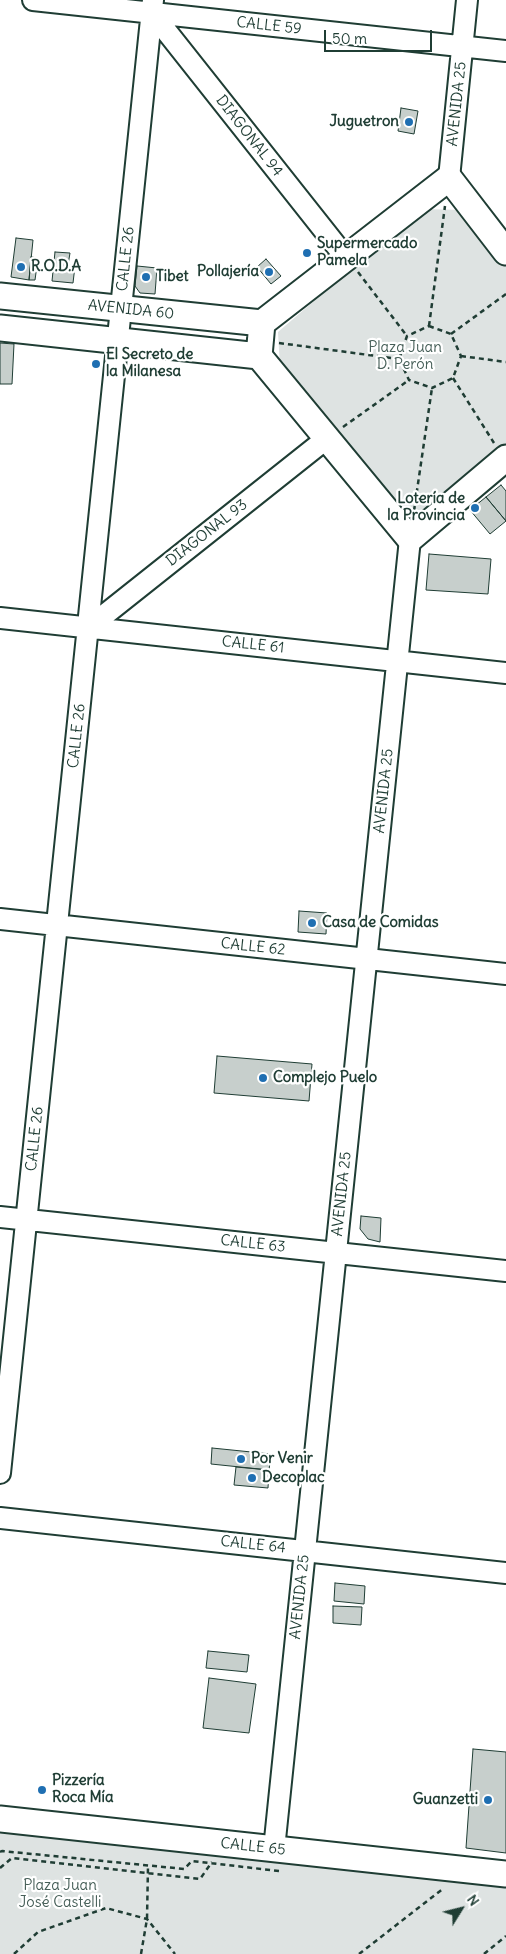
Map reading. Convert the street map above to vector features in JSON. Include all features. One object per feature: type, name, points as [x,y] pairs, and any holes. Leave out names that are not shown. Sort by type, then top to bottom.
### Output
[{"type":"main road","points":[[0,328],[118,341],[261,340],[346,258],[449,178],[506,252]]},
{"type":"main road","name":"AVENIDA 60","points":[[0,296],[121,309],[261,340]]},
{"type":"main road","points":[[261,340],[326,439],[410,539],[506,459]]},
{"type":"main road","name":"CALLE 65","points":[[0,1819],[506,1874]]},
{"type":"street","name":"CALLE 59","points":[[33,0],[153,6],[506,51]]},
{"type":"street","name":"AVENIDA 25","points":[[449,178],[467,0]]},
{"type":"street","name":"DIAGONAL 94","points":[[153,6],[346,258]]},
{"type":"street","name":"CALLE 26","points":[[0,1473],[153,6]]},
{"type":"street","name":"DIAGONAL 93","points":[[88,628],[326,439]]},
{"type":"street","name":"AVENIDA 25","points":[[274,1849],[410,539]]},
{"type":"street","name":"CALLE 61","points":[[0,618],[506,673]]},
{"type":"street","name":"CALLE 62","points":[[0,919],[506,974]]},
{"type":"street","name":"CALLE 63","points":[[0,1217],[506,1272]]},
{"type":"street","name":"CALLE 64","points":[[0,1518],[506,1573]]},
{"type":"path","points":[[429,326],[449,178]]},
{"type":"path","points":[[346,258],[407,336]]},
{"type":"path","points":[[451,334],[506,294]]},
{"type":"path","points":[[429,326],[451,334],[461,356],[453,378],[432,388],[409,380],[399,358],[407,336],[429,326]]},
{"type":"path","points":[[261,340],[399,358]]},
{"type":"path","points":[[461,356],[506,362]]},
{"type":"path","points":[[453,378],[506,459]]},
{"type":"path","points":[[326,439],[409,380]]},
{"type":"path","points":[[410,539],[432,388]]},
{"type":"path","points":[[0,1852],[184,1868],[192,1861],[288,1872]]},
{"type":"path","points":[[0,1868],[12,1858],[200,1879],[216,1856]]},
{"type":"path","points":[[141,1954],[147,1920],[148,1866]]},
{"type":"path","points":[[359,1954],[448,1884]]},
{"type":"path","points":[[434,1887],[452,1889]]},
{"type":"path","points":[[14,1954],[38,1932],[106,1908],[147,1920],[175,1954]]},
{"type":"path","points":[[484,1954],[506,1936]]},
{"type":"green space","name":"Plaza Juan D. Perón","points":[[421,209],[464,210],[506,265],[506,446],[429,513],[394,503],[280,368],[278,332]]},
{"type":"green space","name":"Plaza Juan José Castelli","points":[[0,1829],[506,1885],[506,1954],[0,1954]]},
{"type":"building","points":[[401,108],[418,111],[414,134],[398,131]]},
{"type":"building","name":"R.O.D.A","points":[[16,238],[33,240],[29,280],[11,277]]},
{"type":"building","points":[[55,252],[70,253],[68,265],[75,266],[73,283],[52,281]]},
{"type":"building","points":[[31,257],[38,258],[35,280],[29,280]]},
{"type":"building","name":"Pollajería","points":[[266,259],[281,276],[271,284],[257,267]]},
{"type":"building","name":"Tibet","points":[[137,266],[157,268],[155,294],[140,293],[135,286]]},
{"type":"building","points":[[0,343],[14,344],[12,384],[0,384]]},
{"type":"building","points":[[501,485],[506,491],[506,521],[486,497]]},
{"type":"building","points":[[486,497],[506,521],[490,534],[470,510]]},
{"type":"building","points":[[429,554],[491,559],[488,594],[426,590]]},
{"type":"building","name":"Casa de Comidas","points":[[299,911],[327,913],[326,934],[298,932]]},
{"type":"building","name":"Complejo Puelo","points":[[217,1056],[312,1064],[309,1101],[214,1093]]},
{"type":"building","points":[[361,1216],[381,1218],[380,1242],[368,1239],[360,1229]]},
{"type":"building","name":"Por Venir","points":[[212,1448],[271,1454],[269,1470],[211,1464]]},
{"type":"building","name":"Decoplac","points":[[236,1467],[269,1470],[268,1488],[234,1485]]},
{"type":"building","points":[[335,1583],[365,1586],[364,1604],[334,1601]]},
{"type":"building","points":[[333,1606],[362,1607],[361,1625],[333,1623]]},
{"type":"building","points":[[208,1651],[249,1655],[247,1672],[206,1668]]},
{"type":"building","points":[[209,1678],[256,1684],[249,1733],[203,1728]]},
{"type":"building","name":"Guanzetti","points":[[473,1749],[506,1752],[506,1853],[466,1848]]},
{"type":"place","name":"Juguetron","points":[[409,122]]},
{"type":"place","name":"Supermercado Pamela","points":[[307,253]]},
{"type":"place","name":"R.O.D.A","points":[[21,267]]},
{"type":"place","name":"Pollajería","points":[[269,272]]},
{"type":"place","name":"Tibet","points":[[146,277]]},
{"type":"place","name":"El Secreto de la Milanesa","points":[[96,364]]},
{"type":"place","name":"Lotería de la Provincia","points":[[475,508]]},
{"type":"place","name":"Casa de Comidas","points":[[312,923]]},
{"type":"place","name":"Complejo Puelo","points":[[263,1078]]},
{"type":"place","name":"Por Venir","points":[[241,1459]]},
{"type":"place","name":"Decoplac","points":[[252,1478]]},
{"type":"place","name":"Pizzería Roca Mía","points":[[42,1790]]},
{"type":"place","name":"Guanzetti","points":[[488,1800]]}]
